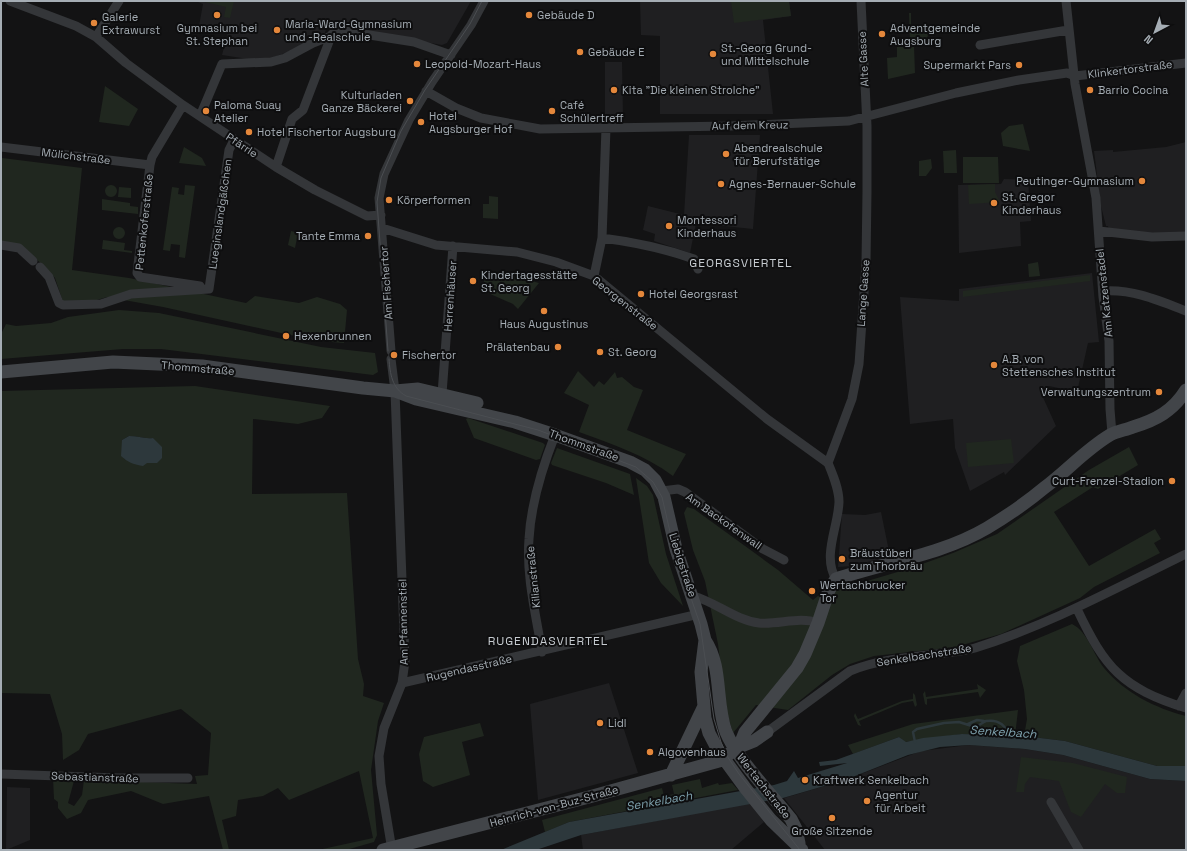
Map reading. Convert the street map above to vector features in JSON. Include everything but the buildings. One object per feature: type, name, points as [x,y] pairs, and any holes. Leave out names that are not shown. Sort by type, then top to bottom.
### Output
[{"type":"street","points":[[96,37],[119,1]]},
{"type":"street","name":"Am Fischertor","points":[[395,391],[380,215],[379,194],[382,178],[400,138],[426,91],[471,25],[484,1]]},
{"type":"street","name":"Alte Gasse","points":[[861,1],[866,118]]},
{"type":"street","name":"Am Katzenstadel","points":[[1066,1],[1068,30],[1075,76],[1094,182],[1109,348],[1112,434]]},
{"type":"street","name":"Pfärrle","points":[[15,2],[76,26],[96,37],[126,64],[183,105],[234,140],[315,190],[367,216],[380,215]]},
{"type":"street","points":[[980,44],[1068,30]]},
{"type":"street","points":[[200,116],[222,64],[271,62],[285,58],[332,34],[344,31],[414,42],[451,55]]},
{"type":"street","points":[[276,167],[292,119],[303,110],[332,34]]},
{"type":"street","name":"Klinkertorstraße","points":[[1075,76],[1186,63]]},
{"type":"street","name":"Auf dem Kreuz","points":[[426,91],[456,108],[475,115],[519,126],[544,129],[784,125],[849,122],[956,93],[1019,80],[1067,73],[1075,76]]},
{"type":"street","name":"Pettenkoferstraße","points":[[183,105],[152,157],[137,273],[140,277],[209,288]]},
{"type":"street","name":"Lange Gasse","points":[[828,463],[852,399],[859,364],[866,263],[866,118]]},
{"type":"street","points":[[594,276],[602,238],[606,128]]},
{"type":"street","name":"Lueginslandgäßchen","points":[[209,288],[229,150],[234,140]]},
{"type":"street","name":"Mülichstraße","points":[[1,148],[150,165]]},
{"type":"street","name":"Georgenstraße","points":[[382,228],[436,245],[517,252],[556,262],[594,276],[767,420],[828,463]]},
{"type":"street","points":[[1098,231],[1152,237],[1186,236]]},
{"type":"street","points":[[602,238],[655,246],[680,254],[694,259],[698,269]]},
{"type":"street","points":[[1,245],[19,248],[36,264],[49,277],[59,303],[63,306],[101,304],[131,294],[209,288]]},
{"type":"street","name":"Herrenhäuser","points":[[442,394],[453,246]]},
{"type":"street","points":[[1103,291],[1116,290],[1140,294],[1186,311]]},
{"type":"street","name":"Thommstraße","points":[[1,372],[113,362],[202,366],[395,391],[418,389],[442,394],[487,407],[495,417]]},
{"type":"street","points":[[741,745],[745,732],[797,668],[805,654],[818,623],[829,590],[836,579],[911,558],[949,545],[986,529],[1016,510],[1045,488],[1080,456],[1112,434],[1144,424],[1166,413],[1175,406],[1186,390]]},
{"type":"street","name":"Thommstraße","points":[[395,391],[416,399],[495,417],[555,434],[640,467],[655,480],[662,491]]},
{"type":"street","name":"Am Pfannenstiel","points":[[389,849],[380,756],[384,728],[402,683],[405,661],[395,391]]},
{"type":"street","name":"Kilianstraße","points":[[542,652],[530,571],[529,540],[533,504],[555,434]]},
{"type":"street","points":[[828,463],[835,482],[839,501],[830,557],[830,570],[836,579]]},
{"type":"street","name":"Am Backofenwall","points":[[662,491],[678,490],[685,492],[763,549],[784,560]]},
{"type":"street","name":"Liebigstraße","points":[[662,491],[680,561],[693,596],[705,640],[708,645],[717,675],[723,722],[741,745]]},
{"type":"street","name":"Senkelbachstraße","points":[[723,759],[741,745],[767,732],[850,671],[864,665],[973,648],[1008,637],[1077,609],[1186,554]]},
{"type":"street","points":[[693,596],[748,620],[761,623],[809,620],[818,623]]},
{"type":"street","points":[[1077,609],[1099,651],[1117,672],[1132,685],[1152,697],[1182,707],[1186,693]]},
{"type":"street","name":"Rugendasstraße","points":[[402,683],[542,652],[698,614]]},
{"type":"street","name":"Liebigstraße","points":[[705,640],[701,665],[704,706],[709,733],[723,759]]},
{"type":"street","points":[[671,775],[704,706]]},
{"type":"street","name":"Wertachstraße","points":[[723,759],[756,802],[797,848],[799,843],[796,829],[776,799],[765,786],[741,745]]},
{"type":"street","name":"Heinrich-von-Buz-Straße","points":[[389,849],[671,775],[723,759]]},
{"type":"street","name":"Sebastianstraße","points":[[1,774],[134,779],[188,778]]},
{"type":"street","points":[[1051,802],[1079,850]]},
{"type":"shaded area","name":"Maria-Ward-Gymnasium und -Realschule","points":[[198,1],[471,1],[447,43],[442,45],[327,25],[325,33],[298,48],[269,59],[248,59],[222,55],[228,32],[199,26],[203,4]]},
{"type":"shaded area","points":[[201,1],[234,1],[230,18],[224,17],[226,7]]},
{"type":"shaded area","name":"St.-Georg Grund- und Mittelschule","points":[[640,1],[789,1],[791,16],[763,20],[773,114],[660,114],[660,36],[641,35]]},
{"type":"shaded area","points":[[731,1],[789,1],[791,16],[734,23]]},
{"type":"shaded area","points":[[909,13],[911,13],[911,29],[931,28],[931,32],[924,41],[910,42]]},
{"type":"shaded area","points":[[914,46],[915,73],[888,79],[887,58],[897,57],[897,47]]},
{"type":"shaded area","name":"Kita \"Die kleinen Strolche\"","points":[[605,62],[622,62],[623,117],[605,117]]},
{"type":"shaded area","points":[[105,86],[138,109],[129,126],[99,122]]},
{"type":"shaded area","points":[[1023,124],[1030,151],[1003,146],[1001,133],[1009,126]]},
{"type":"shaded area","name":"Agnes-Bernauer-Schule","points":[[689,135],[760,135],[753,229],[696,223],[690,253],[654,241],[655,234],[643,230],[648,206],[684,215]]},
{"type":"shaded area","name":"Peutinger-Gymnasium","points":[[1186,142],[1186,234],[1153,234],[1109,230],[1108,226],[1106,226],[1101,206],[1094,151],[1113,150],[1113,152],[1166,147]]},
{"type":"shaded area","points":[[184,147],[202,158],[206,166],[179,163]]},
{"type":"shaded area","points":[[956,150],[957,173],[944,173],[943,151]]},
{"type":"shaded area","points":[[963,157],[998,157],[999,183],[963,183]]},
{"type":"shaded area","points":[[2,158],[82,168],[72,270],[129,278],[246,303],[255,296],[299,303],[317,297],[340,304],[347,310],[344,343],[318,341],[163,307],[107,297],[97,300],[63,302],[55,278],[44,266],[21,246],[1,242]]},
{"type":"shaded area","points":[[931,159],[932,168],[926,176],[919,176],[919,161]]},
{"type":"shaded area","name":"St. Gregor Kinderhaus","points":[[1004,179],[1028,180],[1031,221],[1020,222],[1021,246],[959,253],[958,185],[1001,184]]},
{"type":"shaded area","points":[[995,184],[995,192],[1000,202],[969,204],[968,185]]},
{"type":"shaded area","points":[[111,185],[115,187],[117,191],[115,195],[111,197],[107,195],[105,191],[107,187]]},
{"type":"shaded area","points":[[185,185],[195,186],[185,258],[179,257],[180,245],[171,244],[170,251],[163,250],[172,187],[179,188],[178,194],[184,195]]},
{"type":"shaded area","points":[[119,187],[131,188],[131,198],[118,197]]},
{"type":"shaded area","points":[[489,196],[498,197],[498,219],[483,218],[483,204],[489,204]]},
{"type":"shaded area","points":[[102,199],[130,203],[130,206],[138,207],[138,214],[102,210]]},
{"type":"shaded area","points":[[117,227],[121,227],[125,233],[121,239],[117,239],[113,235],[113,231]]},
{"type":"shaded area","points":[[291,231],[298,233],[295,248],[288,245]]},
{"type":"shaded area","points":[[103,240],[125,243],[124,250],[132,251],[132,253],[102,249]]},
{"type":"shaded area","points":[[1038,262],[1040,276],[1029,277],[1028,264]]},
{"type":"shaded area","points":[[485,272],[507,274],[539,283],[518,309],[513,304],[488,293],[488,285],[484,282]]},
{"type":"shaded area","name":"A.B. von Stettensches Institut","points":[[1092,273],[1099,342],[1088,343],[1077,392],[1049,386],[1041,393],[1056,426],[1005,475],[1004,472],[970,491],[955,448],[953,419],[910,424],[900,297],[959,301],[959,289]]},
{"type":"shaded area","points":[[1090,275],[1090,281],[963,297],[963,291]]},
{"type":"shaded area","points":[[119,310],[159,313],[321,347],[375,353],[378,372],[373,375],[161,349],[123,349],[1,359],[1,334],[6,324],[16,326],[51,323],[68,317]]},
{"type":"shaded area","points":[[578,371],[594,387],[599,381],[604,385],[615,372],[617,378],[622,377],[634,387],[643,390],[627,430],[686,454],[673,476],[640,456],[579,432],[589,405],[564,393]]},
{"type":"shaded area","points":[[195,386],[330,406],[322,418],[298,424],[253,419],[252,494],[347,493],[358,659],[364,684],[363,696],[384,703],[378,721],[371,770],[377,835],[374,842],[346,850],[318,850],[373,838],[359,771],[289,800],[278,788],[263,796],[238,800],[236,816],[222,820],[229,850],[223,850],[209,796],[163,804],[131,791],[88,800],[81,813],[67,819],[58,808],[58,802],[54,799],[53,778],[74,781],[68,803],[74,806],[82,795],[84,780],[197,784],[195,776],[208,775],[211,733],[181,709],[88,734],[79,750],[63,760],[62,734],[50,694],[1,693],[1,391]],"holes":[[[129,436],[153,438],[157,463],[124,459],[122,440]]]},
{"type":"shaded area","points":[[468,418],[543,443],[545,445],[540,459],[536,460],[474,438],[466,419]]},
{"type":"shaded area","points":[[129,436],[153,438],[162,447],[162,458],[157,463],[147,463],[143,466],[126,460],[121,456],[122,440]]},
{"type":"shaded area","points":[[1011,439],[1014,463],[968,467],[966,443]]},
{"type":"shaded area","points":[[1129,447],[1138,465],[1098,489],[1093,487],[1054,512],[1089,566],[1155,529],[1161,539],[1154,543],[1160,553],[1094,587],[1080,598],[1001,634],[955,647],[874,656],[850,664],[832,675],[788,710],[756,705],[733,733],[726,709],[718,644],[705,581],[693,550],[684,513],[687,507],[694,509],[778,570],[813,600],[825,590],[847,587],[911,568],[953,553],[997,534],[1089,470]]},
{"type":"shaded area","points":[[557,448],[630,474],[634,495],[606,483],[552,465],[551,463]]},
{"type":"shaded area","points":[[636,478],[647,486],[653,495],[666,554],[683,606],[661,583],[649,563]]},
{"type":"shaded area","points":[[881,512],[890,556],[852,566],[838,567],[842,514],[865,515]]},
{"type":"shaded area","points":[[1072,624],[1082,632],[1104,668],[1121,685],[1152,704],[1186,716],[1186,766],[1157,766],[1065,741],[1024,736],[1027,719],[1024,690],[1017,661],[1020,646]]},
{"type":"shaded area","points":[[609,683],[638,773],[538,800],[530,704]]},
{"type":"shaded area","points":[[977,684],[986,690],[980,698],[978,692],[927,699],[927,705],[925,704],[923,694],[925,691],[926,697],[978,689]]},
{"type":"shaded area","points":[[913,693],[915,695],[917,705],[915,707],[913,701],[902,703],[859,721],[861,726],[858,725],[854,716],[855,713],[858,719],[902,701],[913,699]]},
{"type":"shaded area","points":[[1018,710],[1015,736],[962,734],[905,742],[899,737],[853,754],[848,745],[913,724]]},
{"type":"shaded area","points":[[480,723],[484,736],[462,742],[470,775],[433,787],[423,781],[419,754],[424,737]]},
{"type":"shaded area","points":[[962,734],[1024,736],[1065,741],[1157,766],[1186,766],[1186,781],[1150,779],[1063,755],[1025,749],[969,745],[940,747],[908,755],[845,780],[783,798],[581,835],[536,850],[501,850],[569,822],[774,785],[787,781],[794,771],[798,778],[847,763],[820,766],[819,762],[836,760],[899,737],[906,742],[923,738]]},
{"type":"shaded area","points":[[969,745],[1025,749],[1063,755],[1150,779],[1186,781],[1186,850],[825,850],[784,798],[845,780],[921,751]]},
{"type":"shaded area","points":[[1021,757],[1073,763],[1127,777],[1125,793],[1117,793],[1105,784],[1081,817],[1071,812],[1059,781],[1030,777],[1025,784],[1024,792],[1016,792]]},
{"type":"shaded area","points":[[700,779],[702,788],[718,783],[719,785],[732,783],[738,790],[569,822],[545,832],[542,820],[662,788],[664,796],[674,794],[672,785]]},
{"type":"shaded area","points":[[7,787],[30,788],[30,840],[6,850]]},
{"type":"shaded area","points":[[750,803],[764,822],[731,850],[583,850],[581,835]]},
{"type":"waterway","name":"Senkelbach","points":[[968,724],[977,720],[984,721]]},
{"type":"waterway","name":"Senkelbach","points":[[915,742],[913,732],[917,729],[944,723],[959,722],[975,727],[986,721],[999,722],[1006,730],[1007,738]]},
{"type":"tram line","points":[[388,351],[377,202],[381,178],[401,131],[425,90],[470,24],[482,1]]},
{"type":"tram line","points":[[389,359],[391,375],[395,385],[401,393],[406,396],[538,430],[636,467],[653,482],[662,497],[674,549],[700,624],[714,719],[721,742],[727,756],[739,774],[800,850]]},
{"type":"place","name":"Gymnasium bei St. Stephan","points":[[217,15]]},
{"type":"place","name":"Gebäude D","points":[[529,15]]},
{"type":"place","name":"Galerie Extrawurst","points":[[94,23]]},
{"type":"place","name":"Maria-Ward-Gymnasium und -Realschule","points":[[277,30]]},
{"type":"place","name":"Adventgemeinde Augsburg","points":[[882,34]]},
{"type":"place","name":"Gebäude E","points":[[580,52]]},
{"type":"place","name":"St.-Georg Grund- und Mittelschule","points":[[713,54]]},
{"type":"place","name":"Leopold-Mozart-Haus","points":[[417,64]]},
{"type":"place","name":"Supermarkt Pars","points":[[1019,65]]},
{"type":"place","name":"Kita \"Die kleinen Strolche\"","points":[[614,90]]},
{"type":"place","name":"Barrio Cocina","points":[[1090,90]]},
{"type":"place","name":"Kulturladen Ganze Bäckerei","points":[[410,101]]},
{"type":"place","name":"Paloma Suay Atelier","points":[[206,111]]},
{"type":"place","name":"Café Schülertreff","points":[[552,111]]},
{"type":"place","name":"Hotel Augsburger Hof","points":[[421,122]]},
{"type":"place","name":"Hotel Fischertor Augsburg","points":[[249,132]]},
{"type":"place","name":"Abendrealschule für Berufstätige","points":[[726,154]]},
{"type":"place","name":"Peutinger-Gymnasium","points":[[1142,181]]},
{"type":"place","name":"Agnes-Bernauer-Schule","points":[[721,184]]},
{"type":"place","name":"Körperformen","points":[[389,200]]},
{"type":"place","name":"St. Gregor Kinderhaus","points":[[994,203]]},
{"type":"place","name":"Montessori Kinderhaus","points":[[669,226]]},
{"type":"place","name":"Tante Emma","points":[[368,236]]},
{"type":"place","name":"Kindertagesstätte St. Georg","points":[[473,281]]},
{"type":"place","name":"Hotel Georgsrast","points":[[641,294]]},
{"type":"place","name":"Haus Augustinus","points":[[544,311]]},
{"type":"place","name":"Hexenbrunnen","points":[[286,336]]},
{"type":"place","name":"Prälatenbau","points":[[558,347]]},
{"type":"place","name":"St. Georg","points":[[600,352]]},
{"type":"place","name":"Fischertor","points":[[394,355]]},
{"type":"place","name":"A.B. von Stettensches Institut","points":[[994,365]]},
{"type":"place","name":"Verwaltungszentrum","points":[[1159,392]]},
{"type":"place","name":"Curt-Frenzel-Stadion","points":[[1172,481]]},
{"type":"place","name":"Bräustüberl zum Thorbräu","points":[[842,559]]},
{"type":"place","name":"Wertachbrucker Tor","points":[[812,591]]},
{"type":"place","name":"Lidl","points":[[600,723]]},
{"type":"place","name":"Algovenhaus","points":[[650,752]]},
{"type":"place","name":"Kraftwerk Senkelbach","points":[[805,780]]},
{"type":"place","name":"Agentur für Arbeit","points":[[867,801]]},
{"type":"place","name":"Große Sitzende","points":[[832,818]]},
{"type":"district","name":"GEORGSVIERTEL","points":[[741,263]]},
{"type":"district","name":"RUGENDASVIERTEL","points":[[548,641]]}]
